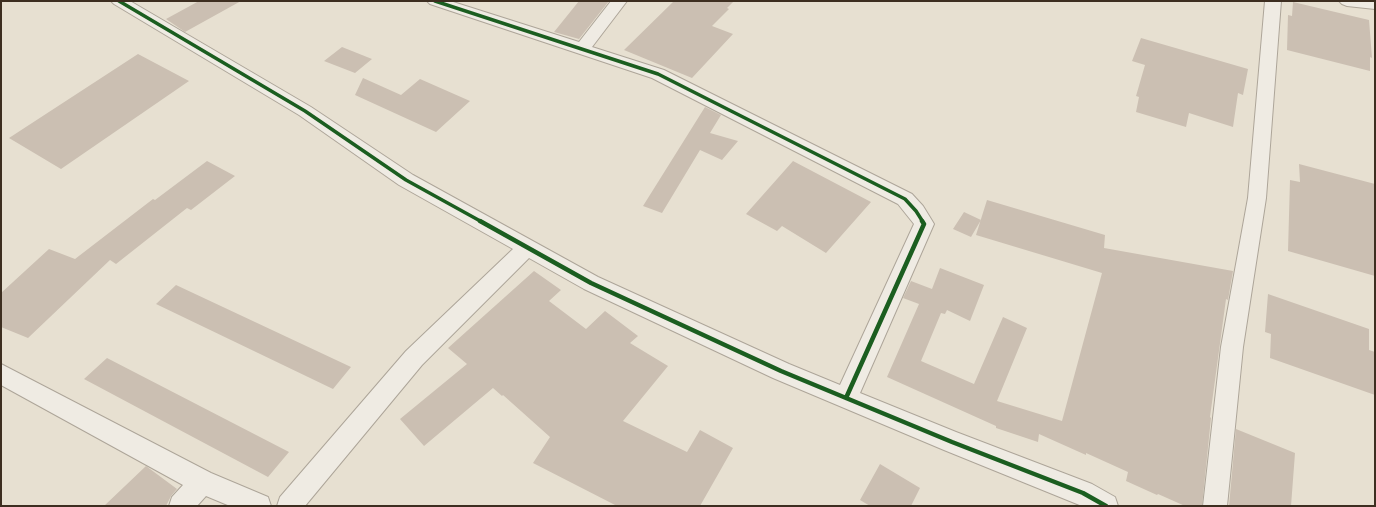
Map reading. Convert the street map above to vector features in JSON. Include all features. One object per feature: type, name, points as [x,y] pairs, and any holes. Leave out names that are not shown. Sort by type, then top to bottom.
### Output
[{"type":"street","points":[[119,1],[305,111],[406,180],[591,282],[781,371],[952,442],[1083,493],[1106,506]]},
{"type":"street","points":[[434,1],[658,74],[904,199],[916,211],[924,224],[846,398]]},
{"type":"street","points":[[582,49],[619,1]]},
{"type":"street","points":[[1215,506],[1232,347],[1257,198],[1273,1]]},
{"type":"street","points":[[1347,1],[1375,4]]},
{"type":"street","points":[[289,506],[414,358],[527,248]]},
{"type":"street","points":[[1,374],[202,482],[259,506]]},
{"type":"street","points":[[181,506],[202,482]]},
{"type":"building","points":[[199,1],[241,1],[185,32],[166,19]]},
{"type":"building","points":[[579,1],[609,1],[579,39],[554,32]]},
{"type":"building","points":[[674,1],[734,1],[727,8],[729,9],[712,26],[733,34],[692,78],[624,50]]},
{"type":"building","points":[[1293,2],[1369,20],[1372,58],[1370,57],[1370,71],[1287,50],[1288,15],[1292,16]]},
{"type":"building","points":[[1141,38],[1248,69],[1243,95],[1238,93],[1233,127],[1189,113],[1186,127],[1136,112],[1139,97],[1136,96],[1145,65],[1132,61]]},
{"type":"building","points":[[342,47],[372,59],[355,73],[324,61]]},
{"type":"building","points":[[138,54],[189,81],[61,169],[9,138]]},
{"type":"building","points":[[363,78],[401,95],[420,79],[470,101],[436,132],[355,95]]},
{"type":"building","points":[[705,107],[721,115],[710,133],[738,141],[722,160],[700,150],[662,213],[643,206]]},
{"type":"building","points":[[207,161],[235,176],[191,210],[187,208],[116,264],[110,260],[28,338],[1,327],[1,293],[49,249],[75,259],[153,199],[155,200]]},
{"type":"building","points":[[793,161],[871,202],[826,253],[782,226],[777,231],[746,214]]},
{"type":"building","points":[[1299,164],[1375,184],[1375,276],[1288,251],[1290,180],[1300,182]]},
{"type":"building","points":[[987,200],[1105,235],[1104,248],[1233,271],[1228,300],[1226,299],[1210,417],[1202,506],[1185,506],[1158,494],[1157,495],[1126,481],[1128,472],[1086,453],[1086,455],[1039,434],[1038,442],[996,428],[996,426],[887,377],[919,304],[903,298],[911,281],[932,289],[940,268],[984,285],[970,321],[947,310],[945,314],[941,313],[921,361],[974,384],[1003,317],[1027,328],[997,401],[1062,421],[1102,273],[976,235]]},
{"type":"building","points":[[964,212],[981,220],[971,237],[953,229]]},
{"type":"building","points":[[534,271],[561,290],[549,301],[586,329],[605,311],[638,336],[630,343],[668,366],[623,421],[687,452],[700,430],[733,448],[700,506],[617,506],[533,463],[550,437],[503,395],[502,396],[493,388],[424,446],[400,419],[467,364],[448,348]]},
{"type":"building","points":[[176,285],[351,367],[333,389],[156,304]]},
{"type":"building","points":[[1268,294],[1369,329],[1369,350],[1375,352],[1375,395],[1270,358],[1271,334],[1265,332]]},
{"type":"building","points":[[107,358],[289,452],[268,477],[84,379]]},
{"type":"building","points":[[1236,429],[1295,453],[1291,506],[1229,506]]},
{"type":"building","points":[[880,464],[920,488],[911,506],[870,506],[860,500]]},
{"type":"building","points":[[146,466],[177,489],[171,496],[166,506],[104,506]]},
{"type":"cycle path","points":[[119,1],[305,111],[406,180],[591,283],[781,371],[952,442],[1083,493],[1106,506]]},
{"type":"cycle path","points":[[435,1],[658,74],[905,199],[916,211],[924,224],[846,398]]}]
